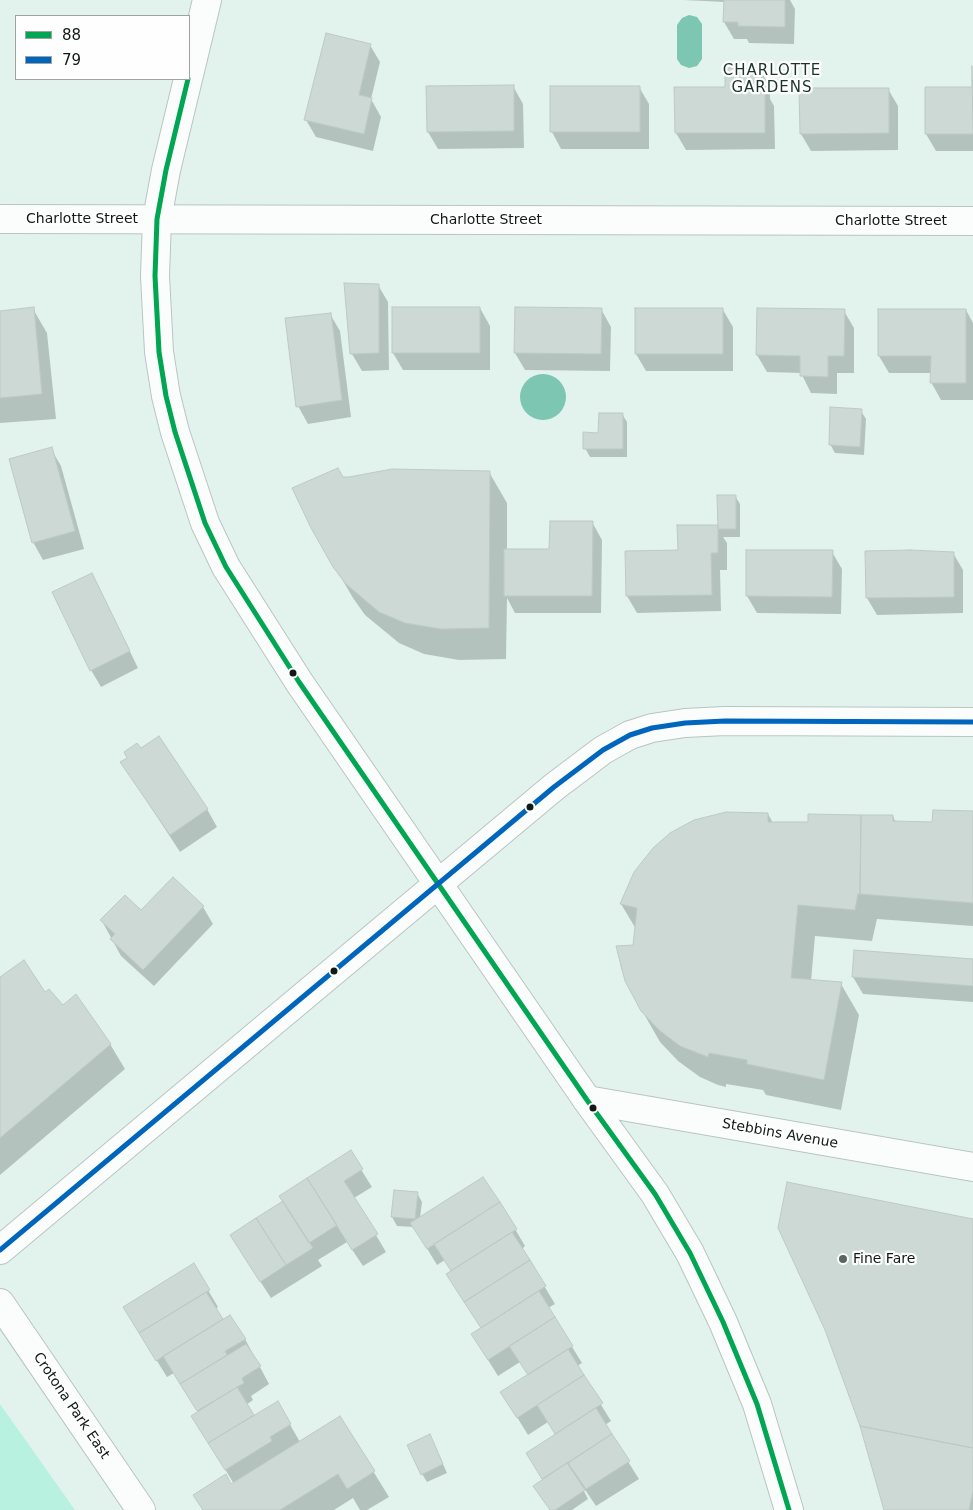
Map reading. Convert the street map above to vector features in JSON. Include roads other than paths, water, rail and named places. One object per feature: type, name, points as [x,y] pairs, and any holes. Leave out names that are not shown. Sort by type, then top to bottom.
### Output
[{"type":"street","points":[[190,69],[207,0]]},
{"type":"street","points":[[187,80],[156,219],[155,276],[159,352],[166,396],[175,432],[205,523],[226,568],[294,676],[587,1100],[655,1194],[690,1253],[723,1322],[757,1404],[789,1510]]},
{"type":"street","name":"Charlotte Street","points":[[0,219],[973,221]]},
{"type":"street","points":[[0,1250],[554,787],[603,750],[630,735],[652,728],[685,723],[725,721],[973,722]]},
{"type":"street","name":"Stebbins Avenue","points":[[587,1100],[973,1167]]},
{"type":"street","name":"Crotona Park East","points":[[0,1303],[140,1510]]},
{"type":"place","name":"Fine Fare","points":[[843,1259]]},
{"type":"district","name":"CHARLOTTE GARDENS","points":[[772,80]]}]
